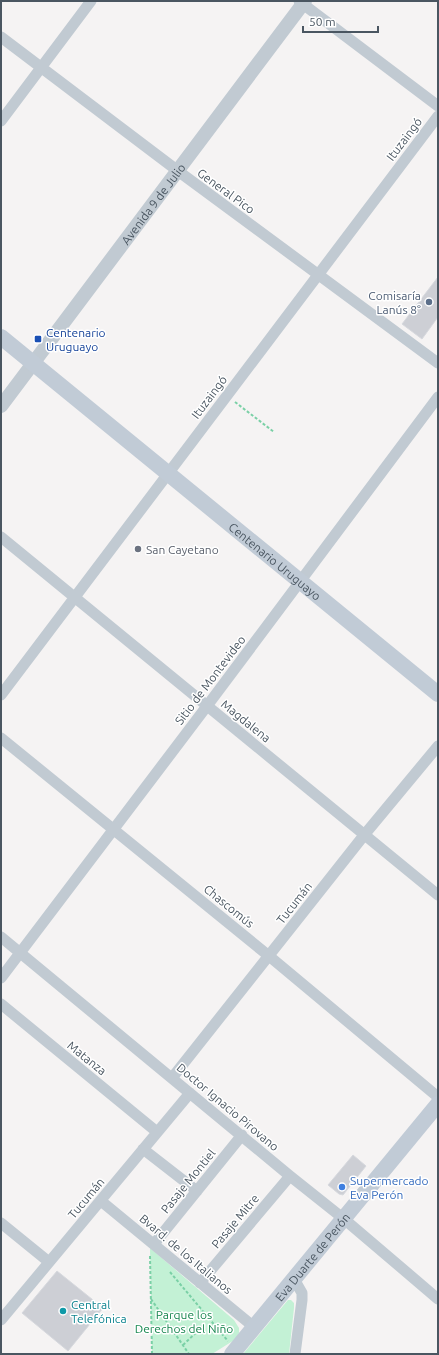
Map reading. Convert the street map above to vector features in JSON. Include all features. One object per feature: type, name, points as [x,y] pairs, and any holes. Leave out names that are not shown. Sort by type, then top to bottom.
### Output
[{"type":"main road","name":"Centenario Uruguayo","points":[[1,337],[438,694]]},
{"type":"main road","name":"Eva Duarte de Perón","points":[[233,1352],[438,1104]]},
{"type":"street","points":[[1,121],[91,1]]},
{"type":"street","points":[[302,2],[438,106]]},
{"type":"street","name":"Avenida 9 de Julio","points":[[1,406],[178,171],[302,2]]},
{"type":"street","name":"General Pico","points":[[1,36],[178,171],[438,364]]},
{"type":"street","name":"Ituzaingó","points":[[1,695],[167,473],[438,116]]},
{"type":"street","name":"Sitio de Montevideo","points":[[1,978],[114,830],[438,397]]},
{"type":"street","name":"Magdalena","points":[[1,537],[75,596],[438,895]]},
{"type":"street","name":"Chascomús","points":[[1,738],[269,956],[438,1097]]},
{"type":"street","name":"Tucumán","points":[[172,1078],[365,834],[438,746]]},
{"type":"street","name":"Doctor Ignacio Pirovano","points":[[1,937],[344,1219],[438,1299]]},
{"type":"street","name":"Matanza","points":[[1,1004],[157,1132]]},
{"type":"street","name":"Tucumán","points":[[1,1320],[190,1093]]},
{"type":"street","name":"Pasaje Montiel","points":[[154,1244],[242,1135]]},
{"type":"street","points":[[143,1148],[197,1191]]},
{"type":"street","name":"Pasaje Mitre","points":[[200,1283],[290,1176]]},
{"type":"street","name":"Bvard. de los Italianos","points":[[101,1201],[254,1327]]},
{"type":"street","points":[[1,1223],[49,1262]]},
{"type":"street","points":[[294,1280],[302,1294],[295,1354]]},
{"type":"path","points":[[226,396],[274,432]]},
{"type":"path","points":[[152,1354],[150,1248],[154,1244]]},
{"type":"path","points":[[165,1266],[233,1352]]},
{"type":"path","points":[[151,1299],[189,1354]]},
{"type":"path","points":[[183,1345],[203,1326]]},
{"type":"green space","name":"Parque los Derechos del Niño","points":[[150,1248],[234,1320],[239,1328],[239,1333],[236,1339],[212,1354],[152,1354]]},
{"type":"green space","points":[[288,1300],[291,1300],[294,1303],[289,1354],[243,1354]]},
{"type":"building","name":"Comisaría Lanús 8°","points":[[438,277],[438,317],[422,339],[402,324]]},
{"type":"building","points":[[353,1155],[366,1166],[343,1195],[339,1194],[328,1185]]},
{"type":"building","name":"Central Telefónica","points":[[57,1271],[103,1308],[68,1351],[22,1313]]},
{"type":"place","name":"Comisaría Lanús 8°","points":[[429,302]]},
{"type":"place","name":"Centenario Uruguayo","points":[[38,339]]},
{"type":"place","name":"San Cayetano","points":[[138,549]]},
{"type":"place","name":"Supermercado Eva Perón","points":[[342,1187]]},
{"type":"place","name":"Central Telefónica","points":[[63,1311]]}]
